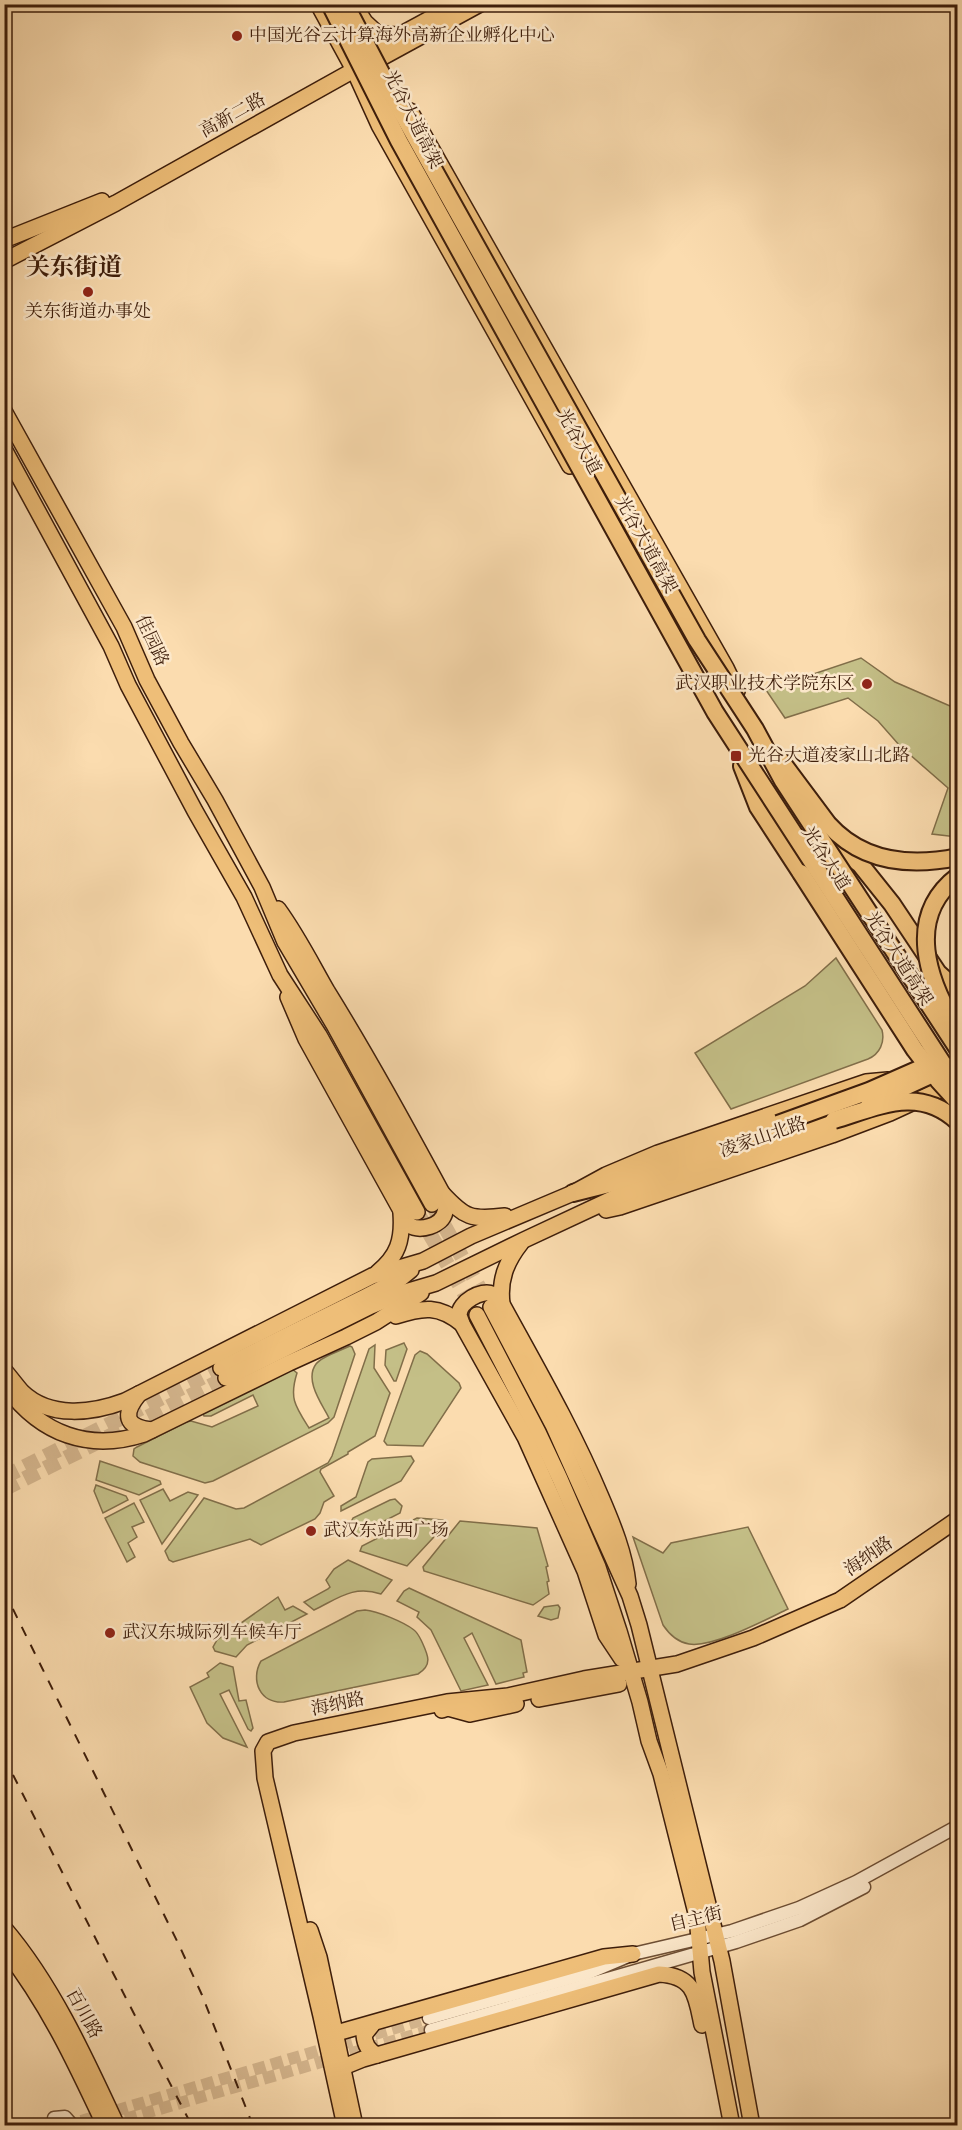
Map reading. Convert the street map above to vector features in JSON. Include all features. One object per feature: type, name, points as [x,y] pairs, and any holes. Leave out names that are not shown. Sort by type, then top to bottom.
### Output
[{"type":"highway","name":"光谷大道高架","points":[[330,4],[399,141],[716,712],[956,1091]]},
{"type":"highway","name":"光谷大道高架","points":[[352,7],[408,123],[697,640],[755,729],[783,781],[957,1050]]},
{"type":"highway","points":[[755,729],[793,775],[828,824],[837,834],[855,846],[876,856],[899,862],[957,857]]},
{"type":"highway","points":[[742,766],[758,807],[915,1050],[938,1080],[956,1091]]},
{"type":"highway","points":[[822,836],[860,864],[892,904],[938,973],[957,991]]},
{"type":"highway","points":[[957,876],[933,903],[927,924],[925,946],[932,978],[957,1030]]},
{"type":"highway","points":[[573,1192],[609,1184],[778,1124],[894,1081],[957,1050]]},
{"type":"highway","points":[[834,1120],[897,1101],[911,1100],[936,1106],[947,1112],[957,1122]]},
{"type":"main road","name":"光谷大道","points":[[318,4],[352,66],[379,125],[709,715],[935,1066],[956,1091]]},
{"type":"main road","name":"高新二路","points":[[379,53],[402,34],[457,4]]},
{"type":"main road","name":"高新二路","points":[[4,240],[113,196],[352,66],[480,4]]},
{"type":"main road","name":"光谷大道","points":[[352,7],[726,668],[742,702],[822,836],[956,1039],[957,1050]]},
{"type":"main road","points":[[352,7],[378,34],[387,36],[402,34]]},
{"type":"main road","name":"高新二路","points":[[4,261],[116,203],[352,66]]},
{"type":"main road","name":"佳园路","points":[[4,411],[124,627],[147,680],[181,743],[262,886],[285,942],[437,1199]]},
{"type":"main road","points":[[4,449],[111,646],[128,685],[195,811],[244,897],[306,1039],[409,1225],[415,1229],[428,1227],[444,1217],[446,1211],[437,1199]]},
{"type":"main road","points":[[280,975],[319,1035],[417,1212]]},
{"type":"main road","points":[[372,1276],[423,1261],[658,1153],[866,1082],[895,1079],[922,1072],[935,1066],[957,1050]]},
{"type":"main road","points":[[4,1384],[23,1408],[49,1427],[68,1436],[91,1441],[131,1439],[152,1431],[376,1322],[436,1283],[616,1197],[834,1120],[957,1063]]},
{"type":"main road","name":"凌家山北路","points":[[576,1216],[620,1207],[832,1135],[903,1107],[956,1091]]},
{"type":"main road","points":[[437,1199],[470,1217],[480,1219],[521,1214]]},
{"type":"main road","points":[[4,1370],[30,1398],[49,1407],[63,1411],[77,1411],[107,1407],[139,1394],[372,1276],[388,1264],[399,1245],[403,1231],[401,1213]]},
{"type":"main road","points":[[497,1306],[503,1272],[513,1252],[524,1240]]},
{"type":"main road","points":[[423,1261],[391,1284],[224,1373],[371,1306],[402,1293],[436,1283]]},
{"type":"main road","points":[[631,1676],[606,1635],[585,1571],[525,1437],[462,1324],[460,1310],[464,1304],[478,1295],[492,1293],[497,1306],[559,1408],[590,1470],[626,1564],[630,1596],[717,1941],[752,2126]]},
{"type":"main road","points":[[376,1322],[414,1310],[430,1308],[452,1316],[462,1324]]},
{"type":"main road","points":[[477,1315],[538,1432],[594,1557],[619,1631],[649,1741],[661,1774],[697,1917],[702,1972],[732,2126]]},
{"type":"main road","points":[[139,1394],[130,1405],[128,1413],[130,1421],[141,1429],[152,1431]]},
{"type":"main road","name":"海纳路","points":[[345,2126],[331,2035],[265,1778],[263,1751],[268,1742],[294,1734],[447,1702],[508,1696],[584,1679],[680,1671],[738,1651],[777,1634],[798,1620],[840,1600],[957,1520]]},
{"type":"main road","name":"百川路","points":[[4,1928],[30,1964],[63,2018],[117,2126]]},
{"type":"main road","name":"百川路","points":[[4,1948],[62,2037],[105,2126]]},
{"type":"main road","points":[[331,2035],[604,1957],[633,1954]]},
{"type":"main road","points":[[338,2070],[377,2055],[659,1974],[670,1974],[691,1986],[696,1996],[721,2126]]},
{"type":"main road","points":[[372,2025],[364,2035],[364,2041],[370,2051],[377,2055]]},
{"type":"main road","name":"海纳路","points":[[338,2070],[355,2126]]},
{"type":"street","points":[[895,1079],[904,1080],[911,1093],[911,1098],[903,1107]]},
{"type":"street","name":"自主街","points":[[717,1941],[825,1898],[957,1826]]},
{"type":"street","name":"自主街","points":[[700,1945],[593,1983],[430,2024],[588,1973],[633,1954],[700,1945],[818,1912],[957,1836]]},
{"type":"street","points":[[593,1983],[641,1979]]},
{"type":"street","points":[[54,2118],[64,2117],[74,2126]]},
{"type":"shaded area","points":[[861,658],[895,682],[957,709],[957,837],[932,834],[948,788],[900,746],[878,721],[848,698],[785,718],[766,690]]},
{"type":"shaded area","points":[[836,958],[882,1030],[882,1043],[878,1051],[868,1059],[731,1109],[695,1053],[805,986]]},
{"type":"shaded area","points":[[404,1343],[407,1349],[396,1381],[394,1381],[385,1365],[386,1350]]},
{"type":"shaded area","points":[[375,1345],[374,1368],[390,1393],[375,1436],[321,1469],[320,1472],[334,1496],[324,1502],[315,1519],[261,1545],[250,1539],[173,1562],[169,1560],[165,1551],[204,1498],[236,1509],[244,1508],[328,1463],[369,1349]]},
{"type":"shaded area","points":[[350,1346],[355,1354],[334,1417],[328,1423],[205,1483],[140,1462],[133,1456],[134,1449],[137,1447],[186,1422],[191,1421],[212,1427],[258,1406],[253,1395],[211,1416],[203,1414],[292,1369],[297,1373],[294,1389],[295,1402],[309,1428],[329,1418],[315,1392],[313,1370],[322,1359]]},
{"type":"shaded area","points":[[420,1351],[427,1354],[459,1383],[461,1388],[423,1446],[387,1445],[384,1441],[415,1355]]},
{"type":"shaded area","points":[[411,1456],[414,1461],[401,1481],[341,1511],[341,1506],[356,1497],[368,1462],[372,1459]]},
{"type":"shaded area","points":[[100,1461],[160,1481],[161,1484],[139,1495],[96,1480]]},
{"type":"shaded area","points":[[96,1485],[126,1496],[128,1500],[103,1513],[94,1491]]},
{"type":"shaded area","points":[[163,1489],[170,1501],[188,1492],[198,1495],[162,1544],[140,1500]]},
{"type":"shaded area","points":[[395,1499],[402,1506],[400,1513],[359,1534],[352,1532],[349,1526],[353,1518]]},
{"type":"shaded area","points":[[134,1503],[144,1522],[132,1527],[137,1537],[128,1543],[135,1557],[127,1562],[105,1518]]},
{"type":"shaded area","points":[[417,1518],[443,1520],[445,1525],[407,1566],[360,1551],[362,1546]]},
{"type":"shaded area","points":[[460,1521],[537,1528],[548,1566],[546,1567],[549,1594],[533,1605],[424,1571],[423,1567]]},
{"type":"shaded area","points":[[748,1527],[788,1609],[725,1638],[711,1642],[689,1644],[677,1639],[663,1625],[633,1537],[663,1553],[671,1543]]},
{"type":"shaded area","points":[[348,1560],[392,1580],[381,1594],[354,1592],[314,1610],[304,1602],[328,1589],[330,1587],[326,1580],[334,1569]]},
{"type":"shaded area","points":[[409,1588],[521,1640],[527,1672],[523,1673],[524,1677],[496,1684],[472,1633],[464,1638],[488,1685],[461,1691],[431,1630],[417,1617],[419,1612],[397,1601]]},
{"type":"shaded area","points":[[278,1597],[285,1610],[293,1606],[307,1614],[247,1645],[236,1657],[215,1651],[213,1647],[217,1640]]},
{"type":"shaded area","points":[[558,1605],[560,1608],[558,1618],[551,1620],[538,1616],[544,1607]]},
{"type":"shaded area","points":[[365,1610],[390,1617],[415,1631],[428,1660],[423,1671],[418,1674],[284,1702],[276,1702],[263,1695],[257,1683],[261,1661],[357,1611]]},
{"type":"shaded area","points":[[220,1663],[233,1667],[239,1701],[246,1700],[253,1728],[251,1731],[229,1690],[220,1694],[247,1747],[223,1738],[207,1723],[190,1687],[209,1677],[207,1673]]},
{"type":"tunnel","points":[[432,1204],[489,1305]]},
{"type":"tunnel","points":[[417,1212],[477,1315]]},
{"type":"tunnel","points":[[4,1477],[221,1368]]},
{"type":"tunnel","points":[[4,1489],[226,1378]]},
{"type":"tunnel","points":[[64,2126],[429,2018]]},
{"type":"tunnel","points":[[108,2124],[431,2030]]},
{"type":"railway","points":[[4,1591],[179,1945],[202,1995],[253,2126]]},
{"type":"railway","points":[[4,1757],[192,2126]]},
{"type":"place","name":"中国光谷云计算海外高新企业孵化中心","points":[[237,36]]},
{"type":"place","name":"关东街道办事处","points":[[88,292]]},
{"type":"place","name":"武汉职业技术学院东区","points":[[867,684]]},
{"type":"place","name":"光谷大道凌家山北路","points":[[736,756]]},
{"type":"place","name":"武汉东站西广场","points":[[311,1531]]},
{"type":"place","name":"武汉东城际列车候车厅","points":[[110,1633]]},
{"type":"district","name":"关东街道","points":[[74,268]]}]
